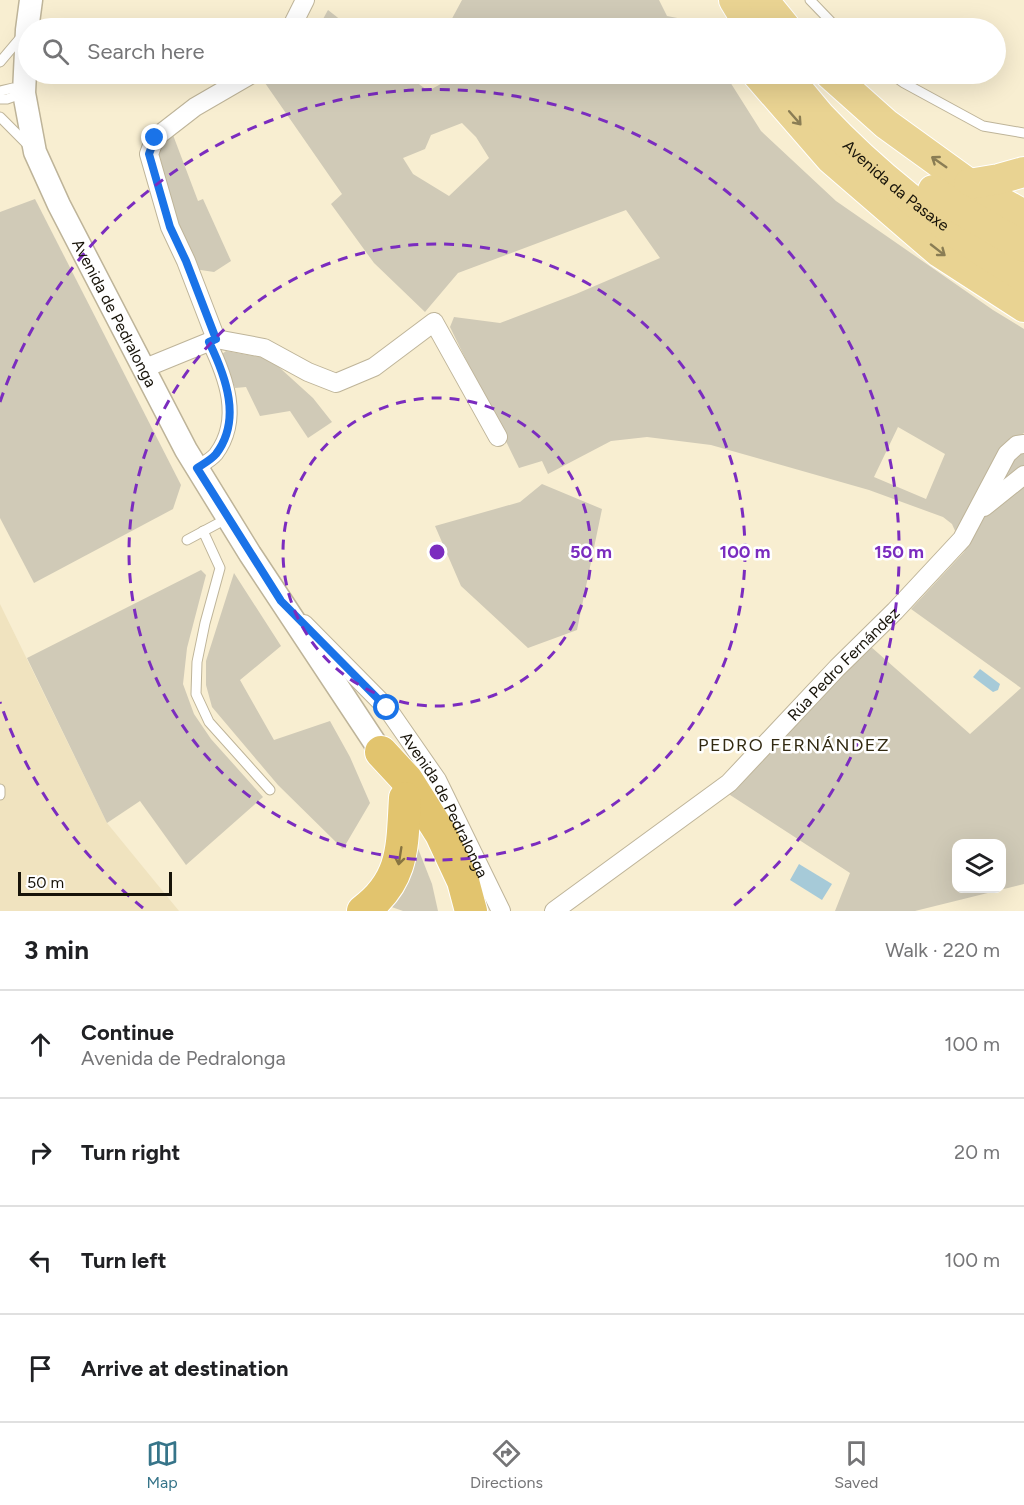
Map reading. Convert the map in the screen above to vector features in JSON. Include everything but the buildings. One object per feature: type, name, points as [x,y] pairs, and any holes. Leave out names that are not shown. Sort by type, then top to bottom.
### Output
[{"type":"highway","points":[[381,752],[429,846],[449,894],[451,911]]},
{"type":"highway","name":"Avenida de Pedralonga","points":[[381,752],[407,780],[441,834],[463,881],[471,911]]},
{"type":"highway","points":[[363,911],[385,891],[399,863],[405,798]]},
{"type":"main road","points":[[715,0],[722,18]]},
{"type":"main road","points":[[734,0],[746,18]]},
{"type":"main road","points":[[763,1],[771,18]]},
{"type":"main road","points":[[763,1],[777,18]]},
{"type":"main road","points":[[766,84],[831,159],[939,252],[1024,307]]},
{"type":"main road","name":"Avenida da Pasaxe","points":[[793,84],[820,116],[893,185],[986,254],[1024,277]]},
{"type":"main road","name":"Avenida da Pasaxe","points":[[813,84],[877,148],[954,206],[1024,247]]},
{"type":"main road","points":[[841,84],[886,124],[969,183],[1024,214]]},
{"type":"main road","points":[[969,183],[999,179],[1024,172]]},
{"type":"street","name":"Avenida de Pedralonga","points":[[29,18],[31,0]]},
{"type":"street","points":[[296,18],[305,0]]},
{"type":"street","name":"Avenida de Pedralonga","points":[[24,84],[24,93],[35,152],[59,205],[197,468],[281,601],[381,752]]},
{"type":"street","points":[[197,468],[215,455],[227,434],[231,413],[224,376],[213,341],[186,261],[170,227],[149,154],[155,138],[195,107],[235,84]]},
{"type":"street","points":[[145,368],[213,341],[264,348],[308,372],[336,383],[374,367],[434,322],[498,437]]},
{"type":"street","name":"Rúa Pedro Fernández","points":[[554,911],[729,783],[962,539],[1007,454],[1017,445],[1024,444]]},
{"type":"street","name":"Rúa Pedro Fernández","points":[[978,512],[1024,475]]},
{"type":"street","name":"Avenida de Pedralonga","points":[[281,601],[387,708],[437,780],[501,911]]},
{"type":"lane","points":[[810,0],[827,18]]},
{"type":"lane","points":[[0,62],[18,41]]},
{"type":"lane","points":[[906,84],[983,126],[1024,133]]},
{"type":"lane","points":[[0,91],[13,88],[24,93]]},
{"type":"lane","points":[[0,99],[24,93]]},
{"type":"lane","points":[[0,117],[35,152]]},
{"type":"lane","points":[[187,540],[228,518]]},
{"type":"lane","points":[[203,531],[220,568],[197,662],[196,694],[209,722],[270,790]]},
{"type":"lane","points":[[0,789],[0,795]]},
{"type":"shaded area","points":[[462,0],[659,0],[667,16],[677,18],[452,18]]},
{"type":"shaded area","points":[[328,10],[338,18],[324,18]]},
{"type":"shaded area","points":[[266,84],[419,84],[428,91],[441,84],[731,84],[761,131],[836,201],[1024,329],[1024,433],[1005,444],[956,533],[952,524],[943,517],[869,490],[711,445],[647,437],[611,441],[548,474],[542,461],[519,468],[450,327],[454,317],[500,323],[660,258],[626,210],[458,273],[425,312],[374,263],[331,204],[342,194]],"holes":[[[462,123],[476,137],[489,158],[449,196],[413,174],[403,158],[425,149],[431,135]],[[898,427],[945,454],[926,499],[874,477]]]},
{"type":"shaded area","points":[[173,135],[198,201],[203,199],[231,261],[214,272],[194,269],[172,214],[158,158],[161,146]]},
{"type":"shaded area","points":[[35,199],[181,485],[173,509],[34,583],[0,518],[0,212]]},
{"type":"shaded area","points":[[226,351],[270,359],[313,398],[332,422],[308,438],[290,411],[260,416],[246,387],[235,388],[222,354]]},
{"type":"shaded area","points":[[1024,448],[1024,884],[1006,888],[1006,839],[952,839],[952,893],[988,893],[915,911],[835,911],[850,873],[727,793],[870,646],[970,734],[1021,688],[911,609],[964,552],[1010,460]]},
{"type":"shaded area","points":[[542,484],[602,509],[577,630],[528,648],[461,586],[435,526],[520,502]]},
{"type":"shaded area","points":[[201,570],[206,575],[187,648],[183,684],[194,714],[211,739],[263,797],[186,865],[140,801],[107,823],[27,658]]},
{"type":"shaded area","points":[[234,573],[281,646],[240,680],[274,740],[330,721],[350,757],[370,803],[343,849],[278,785],[212,707],[206,685],[206,661]]},
{"type":"shaded area","points":[[0,604],[107,823],[179,911],[0,911]]},
{"type":"shaded area","points":[[417,846],[432,884],[438,911],[403,911],[386,905]]},
{"type":"water","points":[[980,669],[1000,684],[998,690],[993,692],[973,677]]},
{"type":"water","points":[[799,864],[832,884],[822,900],[790,880]]},
{"type":"district","name":"PEDRO FERNÁNDEZ","points":[[794,745]]},
{"type":"route","points":[[155,138],[149,154],[170,227],[186,261],[216,339],[209,342],[224,376],[231,413],[227,434],[215,455],[197,468],[281,601],[387,708]]}]
